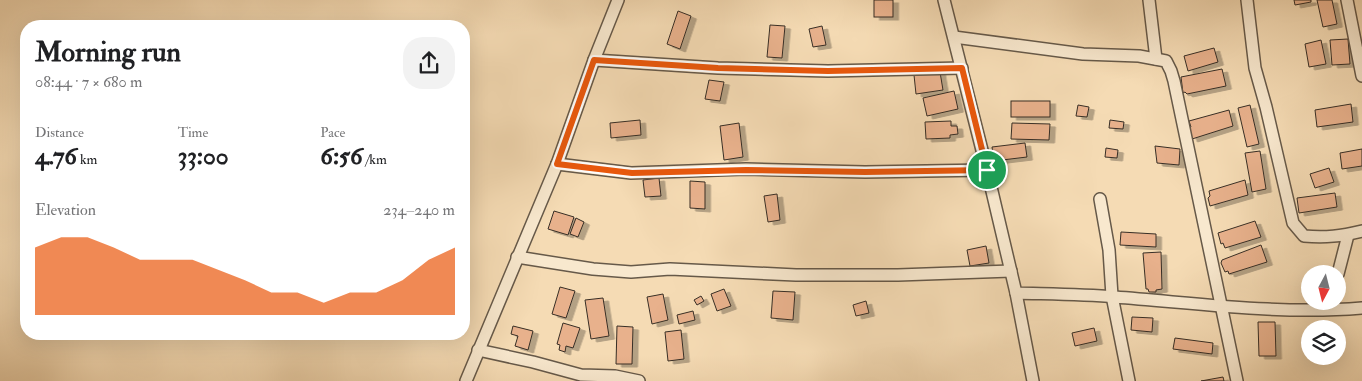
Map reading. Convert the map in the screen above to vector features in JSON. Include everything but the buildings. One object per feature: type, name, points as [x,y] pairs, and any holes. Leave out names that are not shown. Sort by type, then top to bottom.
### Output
[{"type":"street","points":[[466,381],[557,164],[594,60],[618,0]]},
{"type":"street","points":[[944,0],[1016,293],[1033,381]]},
{"type":"street","points":[[1149,0],[1156,59]]},
{"type":"street","points":[[1247,0],[1255,68],[1293,223],[1304,236],[1337,237],[1362,231]]},
{"type":"street","points":[[1347,0],[1362,76]]},
{"type":"street","points":[[954,37],[1083,54],[1139,56],[1166,61],[1174,81],[1237,381]]},
{"type":"street","points":[[594,60],[718,68],[828,71],[962,68]]},
{"type":"street","points":[[557,164],[632,173],[746,170],[865,172],[987,170]]},
{"type":"street","points":[[1100,199],[1109,250],[1112,296],[1129,381]]},
{"type":"street","points":[[1340,265],[1348,235]]},
{"type":"street","points":[[517,257],[593,269],[631,272],[670,269],[796,275],[898,275],[1010,271]]},
{"type":"street","points":[[1016,293],[1112,296],[1221,306],[1301,306]]},
{"type":"street","points":[[1346,307],[1362,308]]},
{"type":"street","points":[[478,350],[581,375],[615,376],[639,381]]},
{"type":"route","points":[[594,60],[718,68],[828,71],[962,68],[987,170],[865,172],[746,170],[632,173],[557,164],[594,60]]}]
